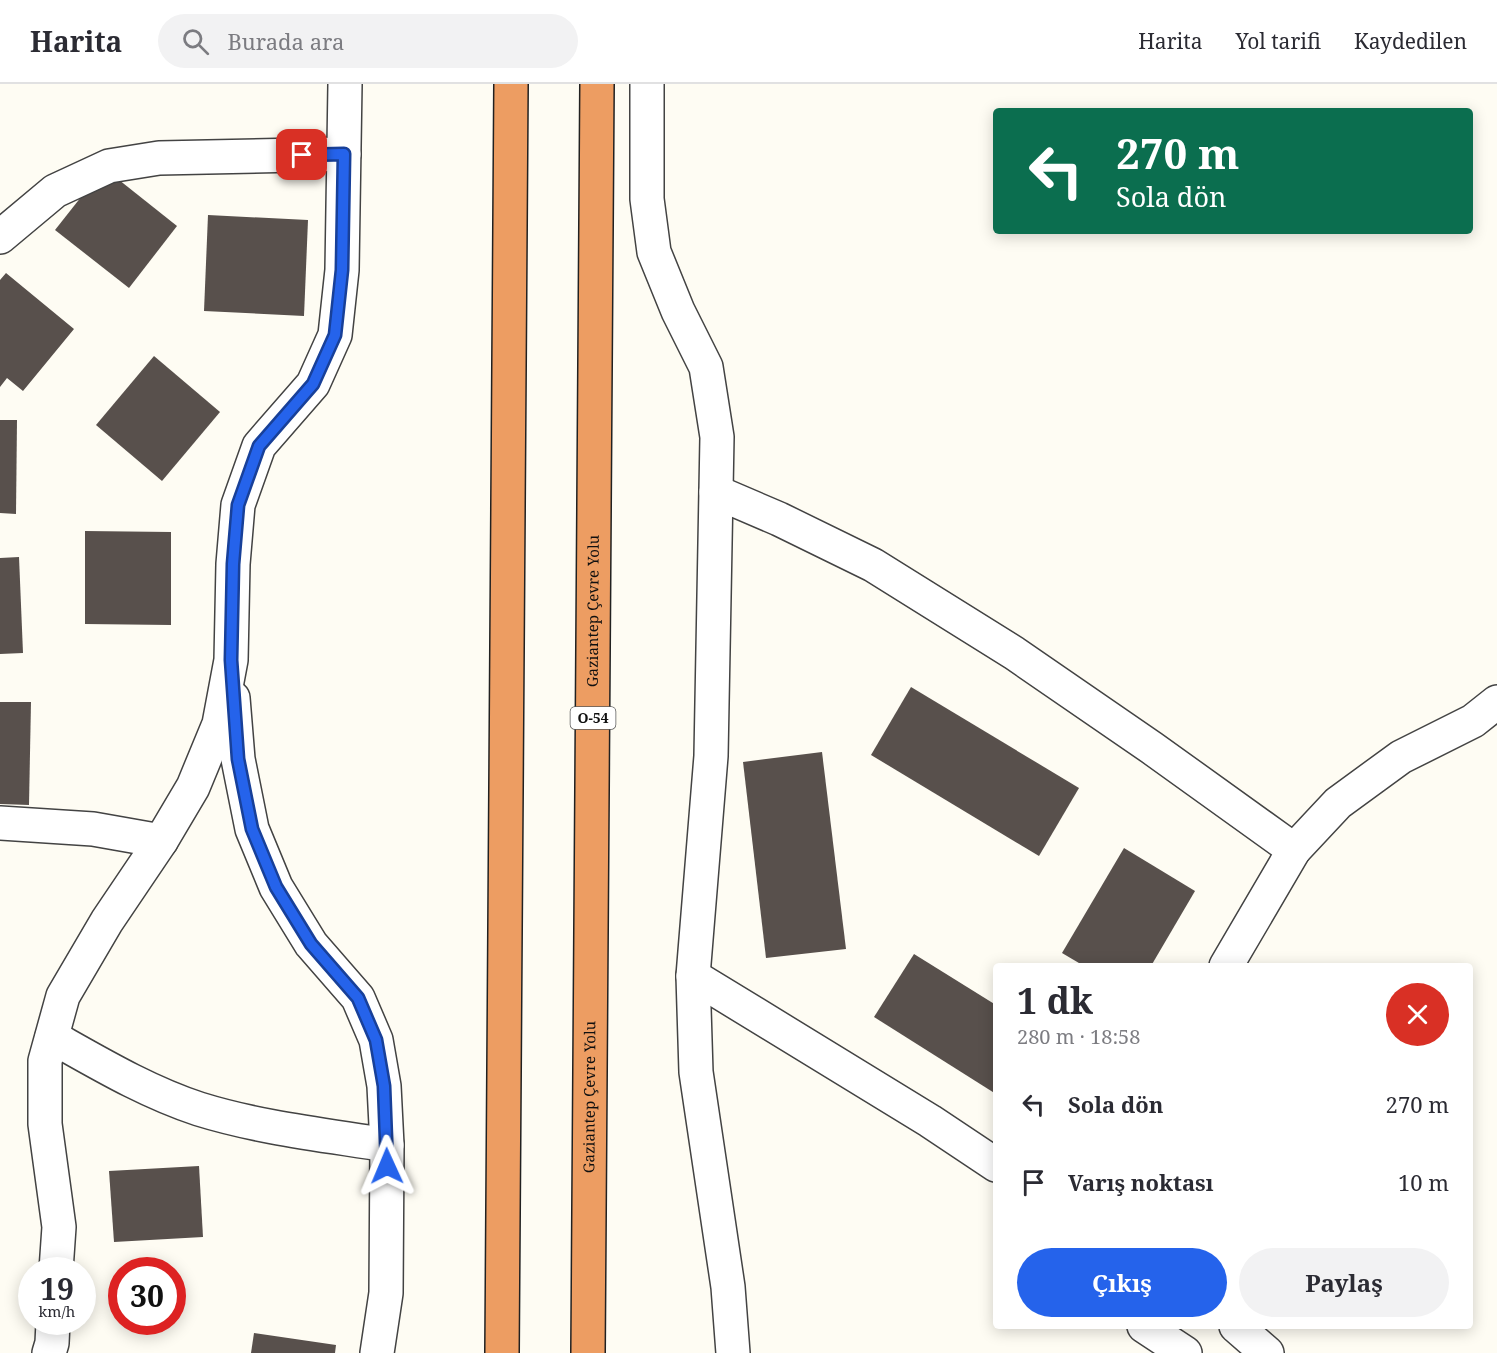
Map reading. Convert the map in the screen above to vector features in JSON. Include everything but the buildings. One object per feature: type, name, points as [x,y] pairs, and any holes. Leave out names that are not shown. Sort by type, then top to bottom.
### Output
[{"type":"highway","points":[[502,1353],[511,84]]},
{"type":"highway","name":"Gaziantep Çevre Yolu","points":[[588,1353],[597,84]]},
{"type":"street","points":[[345,84],[342,270],[335,335],[313,384],[259,446],[238,505],[233,564],[231,660],[238,759],[252,829],[276,887],[311,944],[358,998],[376,1040],[384,1086],[387,1145],[386,1293],[377,1353]]},
{"type":"street","points":[[647,84],[647,199],[654,252],[678,311],[706,367],[717,436],[711,756],[693,976],[696,1072],[728,1287],[733,1353]]},
{"type":"street","points":[[0,237],[55,191],[109,166],[159,158],[344,154]]},
{"type":"street","points":[[716,492],[779,519],[873,565],[1014,653],[1294,850]]},
{"type":"street","points":[[57,1257],[59,1227],[45,1124],[45,1061],[63,996],[107,921],[161,841],[193,787],[219,724],[231,660]]},
{"type":"street","points":[[1228,963],[1294,850],[1338,803],[1401,757],[1473,721],[1497,702]]},
{"type":"street","points":[[0,823],[93,829],[161,841]]},
{"type":"street","points":[[693,976],[930,1120],[993,1163]]},
{"type":"street","points":[[52,1037],[133,1083],[200,1109],[263,1125],[387,1145]]},
{"type":"street","points":[[1149,1329],[1185,1353]]},
{"type":"street","points":[[1240,1329],[1268,1353]]},
{"type":"street","points":[[49,1353],[52,1335]]},
{"type":"route","points":[[302,155],[344,154],[342,270],[335,335],[313,384],[259,446],[238,505],[233,564],[231,660],[238,759],[252,829],[276,887],[311,944],[358,998],[376,1040],[384,1086],[387,1166]]}]
